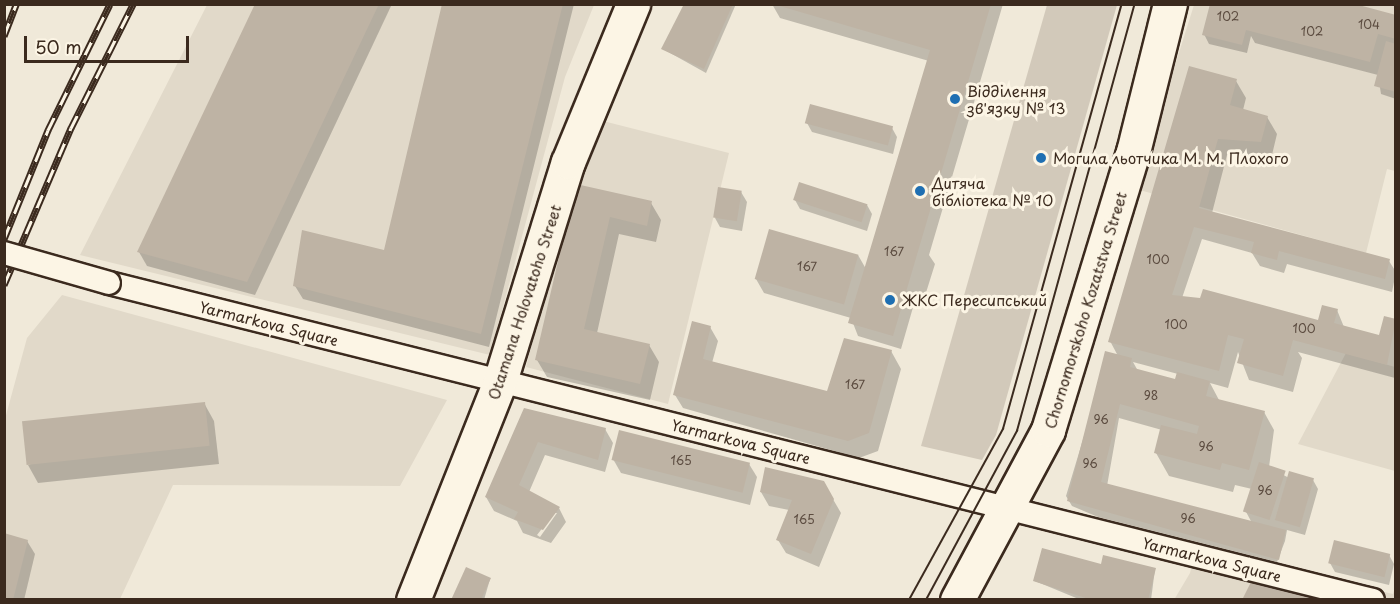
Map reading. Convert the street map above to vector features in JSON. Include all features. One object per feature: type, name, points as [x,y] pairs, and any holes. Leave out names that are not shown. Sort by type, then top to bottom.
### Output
[{"type":"main road","name":"Otamana Holovatoho Street","points":[[413,600],[500,381],[568,162],[633,4]]},
{"type":"main road","name":"Chornomorskoho Kozatstva Street","points":[[957,600],[1048,430],[1133,152],[1170,4]]},
{"type":"street","name":"Yarmarkova Square","points":[[4,253],[109,283],[1373,600]]},
{"type":"shaded area","points":[[207,5],[594,5],[565,77],[490,355],[80,255]]},
{"type":"shaded area","points":[[1047,5],[1117,5],[996,435],[982,460],[921,446]]},
{"type":"shaded area","points":[[1194,5],[1395,5],[1395,171],[1387,169],[1366,253],[1136,189]]},
{"type":"shaded area","points":[[603,121],[729,153],[668,404],[526,367],[576,166]]},
{"type":"shaded area","points":[[62,295],[447,400],[400,486],[173,485],[120,599],[5,600],[5,419],[27,338]]},
{"type":"shaded area","points":[[1346,353],[1395,367],[1395,471],[1298,444]]},
{"type":"shaded area","points":[[1196,548],[1393,594],[1395,587],[1395,599],[1174,600],[1190,573]]},
{"type":"building","points":[[255,4],[379,4],[247,282],[137,252]]},
{"type":"building","points":[[442,4],[563,4],[481,334],[293,286],[302,230],[384,250]]},
{"type":"building","points":[[684,4],[733,4],[704,69],[661,49]]},
{"type":"building","points":[[773,4],[991,4],[893,336],[848,323],[930,50]]},
{"type":"building","points":[[1210,4],[1355,4],[1396,15],[1396,39],[1378,34],[1370,62],[1246,30],[1242,45],[1202,35]]},
{"type":"building","points":[[1386,41],[1396,44],[1396,92],[1374,86]]},
{"type":"building","points":[[1189,66],[1237,79],[1230,105],[1268,116],[1261,142],[1218,139],[1199,208],[1390,259],[1385,279],[1279,251],[1277,260],[1251,253],[1254,242],[1194,227],[1172,295],[1200,298],[1203,289],[1318,320],[1322,305],[1338,309],[1334,323],[1379,335],[1384,316],[1396,319],[1387,365],[1293,340],[1283,376],[1237,363],[1244,339],[1228,335],[1219,371],[1108,342]]},
{"type":"building","points":[[810,104],[893,126],[888,146],[805,123]]},
{"type":"building","points":[[799,182],[867,204],[862,222],[793,200]]},
{"type":"building","points":[[576,184],[652,201],[647,226],[610,217],[584,329],[650,344],[640,384],[535,360]]},
{"type":"building","points":[[718,187],[742,191],[737,221],[713,218]]},
{"type":"building","points":[[769,229],[858,255],[844,305],[755,279]]},
{"type":"building","points":[[692,321],[711,326],[703,359],[827,391],[844,338],[892,350],[869,433],[848,441],[673,395]]},
{"type":"building","points":[[1105,351],[1132,358],[1130,367],[1175,379],[1177,372],[1210,381],[1206,396],[1265,411],[1249,470],[1222,463],[1220,470],[1154,453],[1161,425],[1197,434],[1199,426],[1120,404],[1101,482],[1286,530],[1279,560],[1067,501]]},
{"type":"building","points":[[205,402],[210,446],[27,465],[22,421]]},
{"type":"building","points":[[524,408],[606,428],[598,460],[538,442],[519,485],[560,507],[543,530],[514,519],[518,512],[485,497]]},
{"type":"building","points":[[619,430],[750,463],[742,493],[612,460]]},
{"type":"building","points":[[1259,462],[1286,471],[1270,520],[1243,511]]},
{"type":"building","points":[[765,467],[824,481],[834,499],[811,554],[776,540],[792,500],[760,492]]},
{"type":"building","points":[[1289,471],[1314,478],[1300,527],[1275,520]]},
{"type":"building","points":[[4,533],[28,540],[13,600],[4,600]]},
{"type":"building","points":[[1334,540],[1390,554],[1384,577],[1328,563]]},
{"type":"building","points":[[1042,548],[1101,564],[1103,555],[1156,568],[1148,600],[1092,600],[1033,581]]},
{"type":"building","points":[[466,567],[491,578],[481,600],[451,600]]},
{"type":"building","points":[[1252,580],[1322,599],[1322,600],[1242,600]]},
{"type":"tram line","points":[[909,600],[1003,429],[1122,4]]},
{"type":"tram line","points":[[926,600],[1017,431],[1135,4]]},
{"type":"railway","points":[[4,36],[16,4]]},
{"type":"railway","points":[[4,239],[48,130],[110,4]]},
{"type":"railway","points":[[4,285],[71,128],[133,4]]},
{"type":"place","name":"Відділення зв'язку № 13","points":[[955,99]]},
{"type":"place","name":"Могила льотчика М. М. Плохого","points":[[1041,158]]},
{"type":"place","name":"Дитяча бібліотека № 10","points":[[920,191]]},
{"type":"place","name":"ЖКС Пересипський","points":[[890,300]]}]
